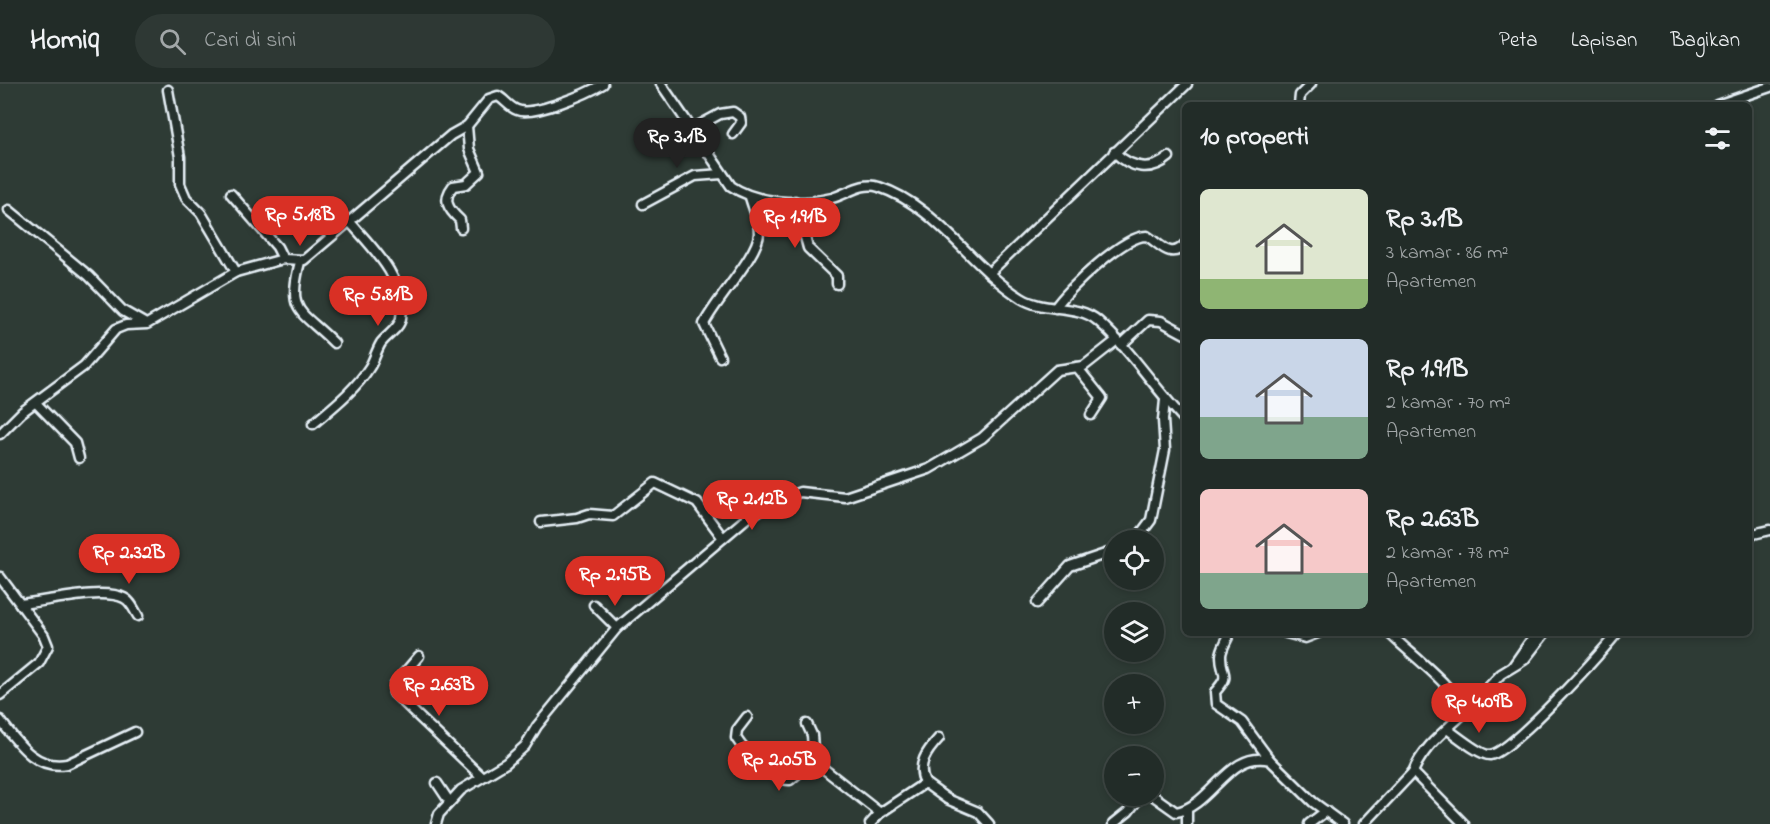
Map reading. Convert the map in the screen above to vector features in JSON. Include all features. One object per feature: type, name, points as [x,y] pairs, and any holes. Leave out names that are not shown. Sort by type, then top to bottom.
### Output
[{"type":"street","points":[[0,434],[13,420],[84,366],[116,329],[126,325],[147,324],[236,272],[283,259],[300,262],[322,247],[451,135],[467,126],[484,105],[495,96],[518,111],[527,112],[574,100],[603,84]]},
{"type":"street","points":[[661,84],[730,186],[750,196],[795,201],[833,198],[853,189],[878,186],[898,196],[931,219],[989,273],[1022,299],[1086,313],[1119,343],[1182,417]]},
{"type":"street","points":[[989,273],[1187,84]]},
{"type":"street","points":[[1299,102],[1300,94],[1311,84]]},
{"type":"street","points":[[1726,102],[1770,87]]},
{"type":"street","points":[[168,90],[180,157],[180,184],[186,198],[201,213],[236,272]]},
{"type":"street","points":[[692,129],[720,114],[733,112],[740,117],[741,123],[733,134]]},
{"type":"street","points":[[460,228],[460,220],[449,210],[447,202],[453,186],[466,184],[479,172],[469,149],[467,126]]},
{"type":"street","points":[[1114,152],[1125,162],[1140,168],[1156,166],[1169,157]]},
{"type":"street","points":[[643,204],[695,176],[722,174]]},
{"type":"street","points":[[231,194],[277,248],[283,259]]},
{"type":"street","points":[[720,357],[704,324],[759,237],[750,196]]},
{"type":"street","points":[[795,201],[808,248],[837,276],[837,284]]},
{"type":"street","points":[[9,210],[89,276],[123,311],[147,324]]},
{"type":"street","points":[[313,424],[346,395],[370,368],[381,343],[399,324],[402,317],[397,287],[391,275],[380,257],[350,222]]},
{"type":"street","points":[[1055,308],[1077,283],[1131,240],[1147,236],[1167,251],[1173,252],[1182,248]]},
{"type":"street","points":[[300,262],[294,294],[300,312],[306,321],[334,344]]},
{"type":"street","points":[[436,824],[449,801],[470,783],[506,763],[525,746],[537,726],[617,628],[723,538],[762,509],[792,495],[815,492],[845,496],[929,469],[982,438],[1057,370],[1086,365],[1148,320],[1161,321],[1182,332]]},
{"type":"street","points":[[1077,367],[1102,398],[1091,415]]},
{"type":"street","points":[[1144,530],[1151,520],[1166,450],[1163,420],[1166,400]]},
{"type":"street","points":[[36,402],[75,443],[79,458]]},
{"type":"street","points":[[541,522],[577,518],[589,514],[613,516],[655,483],[697,503],[723,538]]},
{"type":"street","points":[[1752,534],[1770,530]]},
{"type":"street","points":[[1038,603],[1070,566],[1104,554]]},
{"type":"street","points":[[0,577],[44,636],[48,650],[39,663],[0,694]]},
{"type":"street","points":[[20,604],[96,594],[117,595],[129,601],[138,616]]},
{"type":"street","points":[[594,605],[617,628]]},
{"type":"street","points":[[1229,636],[1221,653],[1226,675],[1224,683],[1215,692],[1216,704],[1242,722],[1270,760],[1343,824]]},
{"type":"street","points":[[1392,636],[1453,694],[1464,713]]},
{"type":"street","points":[[1511,669],[1534,636]]},
{"type":"street","points":[[1364,824],[1413,772],[1418,760],[1447,729],[1501,674],[1529,655],[1543,636]]},
{"type":"street","points":[[1447,729],[1483,753],[1494,754],[1528,728],[1614,636]]},
{"type":"street","points":[[420,656],[395,684],[394,693],[482,777]]},
{"type":"street","points":[[747,717],[737,730],[736,738],[746,752],[771,772],[782,779],[790,780],[814,763]]},
{"type":"street","points":[[0,720],[29,754],[48,765],[67,764],[135,732]]},
{"type":"street","points":[[807,724],[812,735],[814,763],[880,813]]},
{"type":"street","points":[[939,738],[927,752],[922,764],[921,774],[925,783],[947,799],[978,812],[989,824]]},
{"type":"street","points":[[1164,804],[1176,812],[1187,810],[1197,804],[1227,774],[1245,762],[1263,758],[1270,760]]},
{"type":"street","points":[[1413,772],[1464,824]]},
{"type":"street","points":[[437,783],[449,801]]},
{"type":"street","points":[[870,824],[880,813],[925,783]]},
{"type":"street","points":[[1113,824],[1133,806]]},
{"type":"street","points":[[1187,810],[1187,824]]},
{"type":"street","points":[[1309,824],[1326,811]]}]
